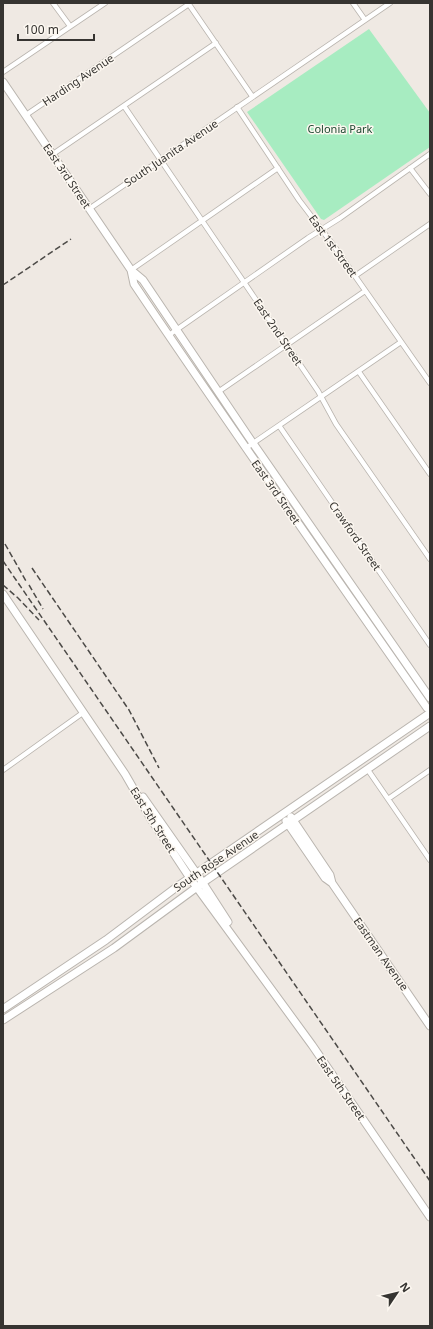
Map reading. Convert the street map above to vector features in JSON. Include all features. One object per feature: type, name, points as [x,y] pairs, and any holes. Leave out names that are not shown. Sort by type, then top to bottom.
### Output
[{"type":"main road","name":"East 3rd Street","points":[[4,85],[53,154],[131,270],[143,280],[218,392],[430,698]]},
{"type":"main road","name":"East 3rd Street","points":[[131,270],[134,284],[197,378],[427,708],[430,709]]},
{"type":"main road","name":"East 5th Street","points":[[3,594],[84,712],[190,878],[252,960],[430,1217]]},
{"type":"main road","name":"South Rose Avenue","points":[[3,1009],[101,943],[190,878],[430,713]]},
{"type":"main road","name":"South Rose Avenue","points":[[3,1020],[118,945],[203,882],[430,726]]},
{"type":"main road","name":"East 5th Street","points":[[126,776],[158,816],[203,882],[252,960]]},
{"type":"main road","name":"Eastman Avenue","points":[[285,814],[330,874],[332,883],[430,1026]]},
{"type":"main road","points":[[57,986],[68,970],[99,949],[101,943]]},
{"type":"street","points":[[53,3],[70,26]]},
{"type":"street","points":[[3,72],[105,3]]},
{"type":"street","points":[[188,3],[252,96]]},
{"type":"street","name":"Harding Avenue","points":[[26,115],[188,3]]},
{"type":"street","points":[[353,3],[365,20]]},
{"type":"street","name":"South Juanita Avenue","points":[[89,209],[390,3]]},
{"type":"street","points":[[53,154],[216,43]]},
{"type":"street","name":"East 2nd Street","points":[[124,106],[287,344],[322,398],[336,424],[430,559]]},
{"type":"street","name":"East 1st Street","points":[[237,107],[278,168],[430,383]]},
{"type":"street","points":[[168,335],[430,154]]},
{"type":"street","points":[[131,270],[278,168]]},
{"type":"street","points":[[410,168],[430,194]]},
{"type":"street","points":[[355,276],[430,224]]},
{"type":"street","points":[[218,392],[365,291]]},
{"type":"street","points":[[246,448],[280,427],[401,342]]},
{"type":"street","points":[[359,372],[430,474]]},
{"type":"street","points":[[197,378],[205,373]]},
{"type":"street","name":"Crawford Street","points":[[280,427],[430,646]]},
{"type":"street","points":[[3,770],[84,712]]},
{"type":"street","points":[[368,770],[430,860]]},
{"type":"street","points":[[388,799],[430,770]]},
{"type":"green space","name":"Colonia Park","points":[[369,29],[430,113],[430,147],[324,220],[321,219],[247,112]]},
{"type":"railway","points":[[3,285],[71,239]]},
{"type":"railway","points":[[5,544],[26,581]]},
{"type":"railway","points":[[3,561],[430,1181]]},
{"type":"railway","points":[[32,568],[129,710],[159,768]]},
{"type":"railway","points":[[3,585],[39,620]]},
{"type":"railway","points":[[29,585],[43,609]]}]
